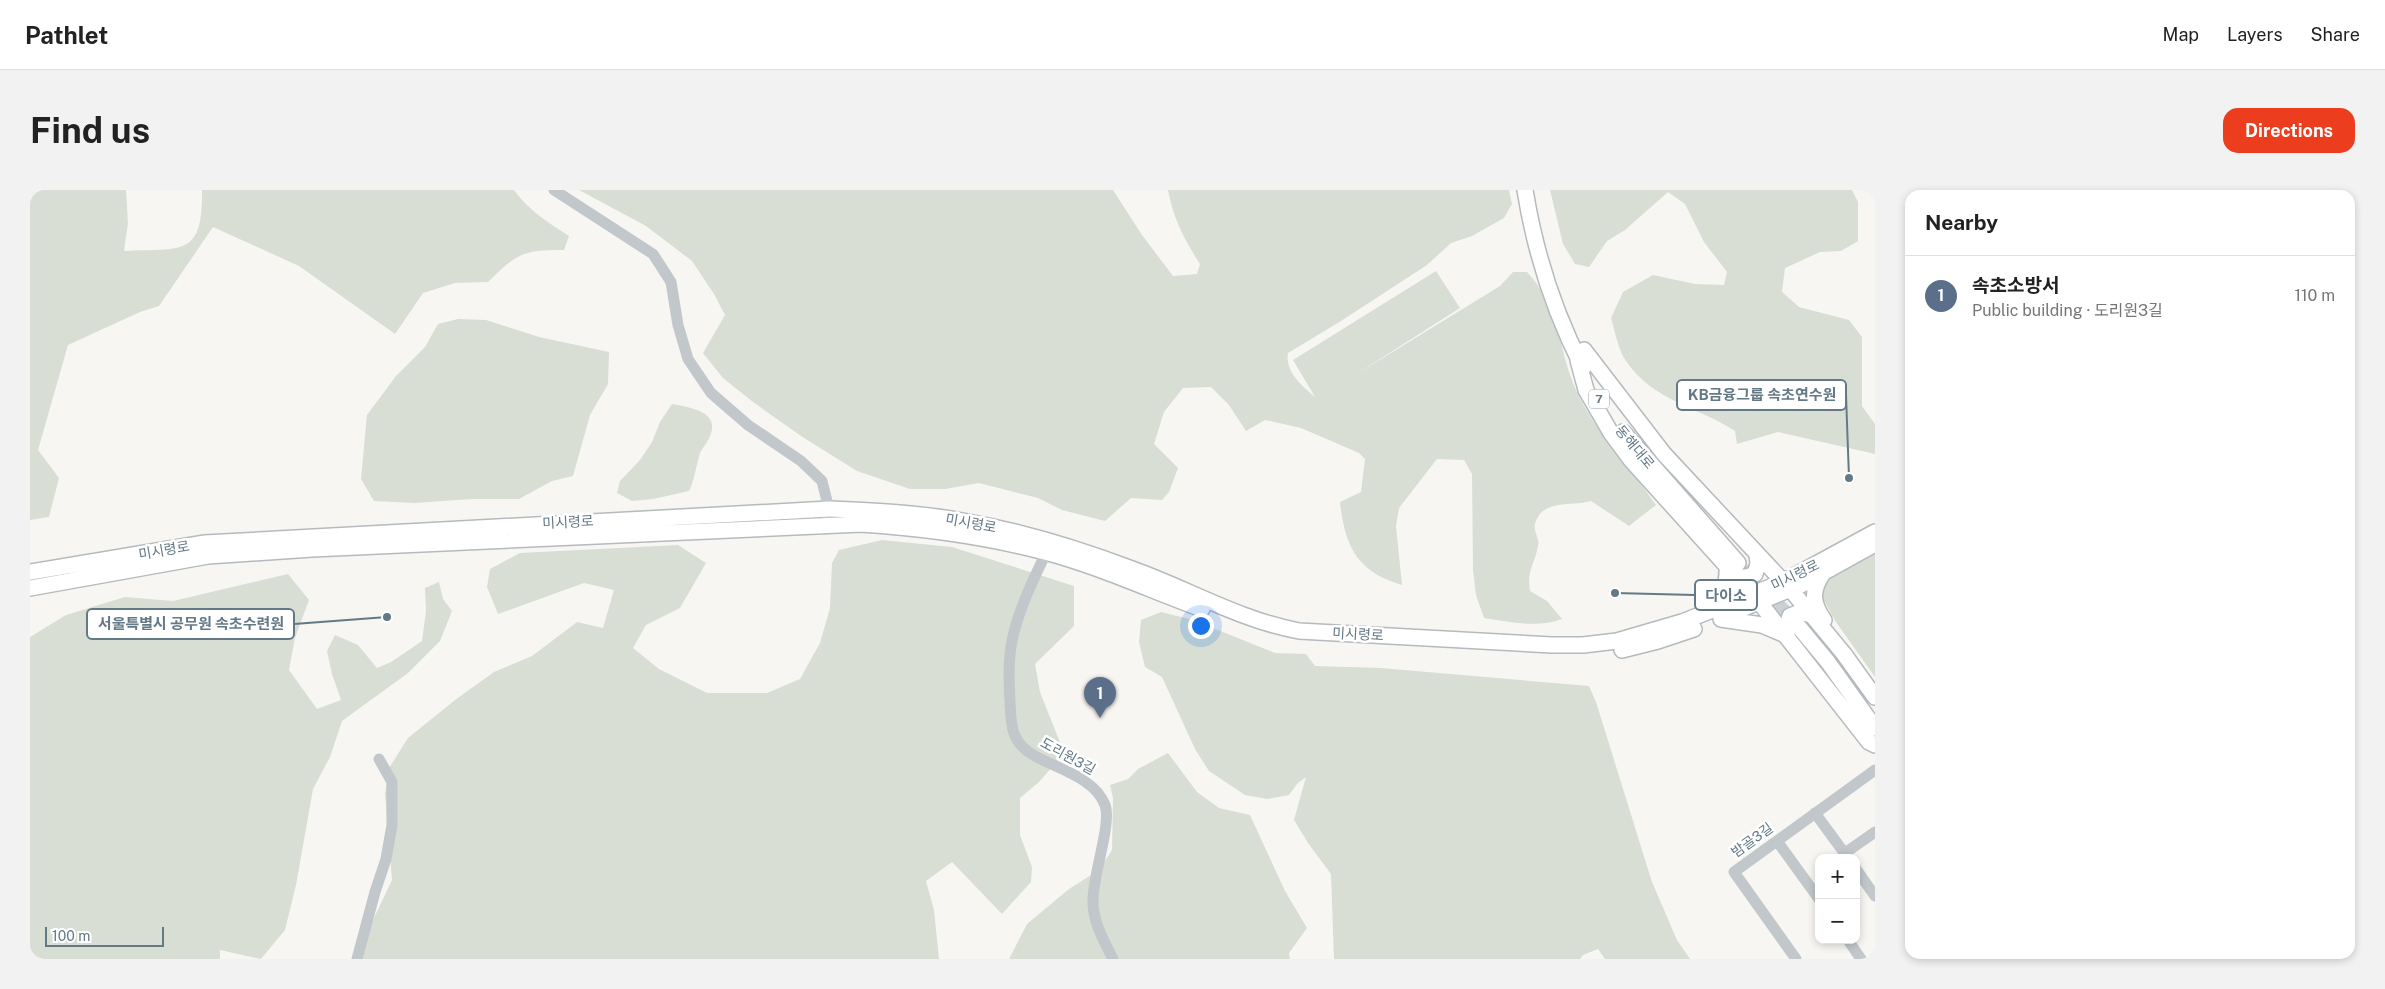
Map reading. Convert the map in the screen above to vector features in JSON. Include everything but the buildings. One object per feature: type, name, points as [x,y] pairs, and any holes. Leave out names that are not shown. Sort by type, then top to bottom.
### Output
[{"type":"main road","name":"동해대로","points":[[1525,190],[1546,282],[1581,355],[1648,448],[1743,566]]},
{"type":"main road","name":"동해대로","points":[[1533,190],[1556,284],[1581,355]]},
{"type":"main road","points":[[1581,355],[1586,390],[1611,432],[1631,460],[1743,566],[1787,586],[1800,625],[1869,742],[1875,745]]},
{"type":"main road","name":"미시령로","points":[[30,572],[222,541],[829,516],[921,515],[1008,530],[1094,555],[1135,569],[1280,628],[1299,631],[1552,645],[1583,645],[1634,637],[1715,614],[1823,573],[1875,544]]},
{"type":"main road","name":"미시령로","points":[[30,588],[208,556],[829,516],[861,524],[938,530],[973,535],[1046,553],[1264,632],[1305,640],[1514,651],[1601,652],[1658,641],[1715,614]]},
{"type":"main road","name":"미시령로","points":[[1787,586],[1875,532]]},
{"type":"main road","points":[[1743,566],[1756,599],[1844,654]]},
{"type":"main road","points":[[1743,566],[1728,578],[1715,614],[1762,625],[1800,625],[1834,660],[1875,718]]},
{"type":"main road","points":[[1823,573],[1814,592],[1815,605],[1844,654],[1875,697]]},
{"type":"main road","points":[[1800,625],[1875,728]]},
{"type":"street","points":[[554,190],[652,254],[670,282],[678,325],[688,360],[711,393],[748,425],[801,461],[822,481],[829,516]]},
{"type":"street","name":"도리원3길","points":[[1046,553],[1028,593],[1012,640],[1010,721],[1013,736],[1033,755],[1085,781],[1097,791],[1105,804],[1106,822],[1096,870],[1093,901],[1094,916],[1112,959]]},
{"type":"street","points":[[357,959],[386,859],[392,824],[392,782],[379,759]]},
{"type":"street","name":"밤골3길","points":[[1796,959],[1734,872],[1875,770]]},
{"type":"street","points":[[1815,813],[1845,854]]},
{"type":"street","points":[[1848,854],[1875,832]]},
{"type":"street","points":[[1777,840],[1815,893]]},
{"type":"street","points":[[1860,875],[1875,896]]},
{"type":"street","points":[[1851,944],[1862,959]]},
{"type":"shaded area","points":[[30,190],[126,190],[128,223],[124,251],[174,249],[185,245],[193,239],[198,228],[201,212],[202,190],[514,190],[532,210],[569,236],[564,250],[529,252],[514,259],[488,282],[455,283],[423,293],[395,334],[299,266],[213,227],[159,306],[140,312],[68,345],[38,450],[59,478],[49,517],[30,520]]},
{"type":"shaded area","points":[[579,190],[1113,190],[1142,235],[1173,276],[1197,274],[1200,264],[1180,229],[1168,190],[1509,190],[1512,204],[1504,218],[1472,236],[1451,243],[1427,265],[1288,353],[1289,366],[1295,378],[1315,397],[1293,360],[1436,271],[1460,308],[1355,375],[1500,286],[1513,272],[1527,272],[1538,286],[1552,314],[1570,374],[1584,405],[1603,435],[1656,505],[1629,526],[1591,501],[1558,505],[1544,510],[1535,524],[1538,543],[1530,572],[1530,591],[1547,601],[1562,619],[1533,624],[1484,618],[1476,595],[1473,570],[1472,474],[1464,460],[1437,459],[1399,508],[1396,526],[1402,585],[1387,580],[1364,565],[1356,556],[1346,533],[1340,502],[1361,492],[1365,459],[1359,453],[1301,428],[1265,420],[1246,431],[1229,405],[1211,387],[1183,388],[1164,412],[1154,444],[1178,468],[1169,492],[1162,500],[1131,498],[1105,521],[1062,510],[1038,498],[979,483],[945,489],[910,489],[857,471],[801,436],[723,378],[703,353],[725,315],[714,294],[692,261],[646,226]]},
{"type":"shaded area","points":[[1550,190],[1852,190],[1858,202],[1858,241],[1841,251],[1820,252],[1785,268],[1782,292],[1799,307],[1849,320],[1862,337],[1862,406],[1875,424],[1875,454],[1778,432],[1737,444],[1735,431],[1721,422],[1663,395],[1650,386],[1637,375],[1626,361],[1617,340],[1611,318],[1623,292],[1653,275],[1695,284],[1724,285],[1727,272],[1704,242],[1685,204],[1668,192],[1625,230],[1607,241],[1589,267],[1575,264],[1563,244]]},
{"type":"shaded area","points":[[458,319],[486,320],[539,337],[609,352],[608,384],[590,415],[573,476],[552,481],[519,499],[472,499],[415,503],[374,501],[361,479],[367,415],[396,376],[425,347],[438,324]]},
{"type":"shaded area","points":[[672,404],[701,412],[711,421],[710,436],[700,453],[689,491],[653,499],[632,501],[617,493],[620,481],[640,460]]},
{"type":"shaded area","points":[[882,540],[952,547],[1074,586],[1074,626],[1035,664],[1040,692],[1061,745],[1062,756],[1039,782],[1020,798],[1020,835],[1032,867],[1031,882],[1002,914],[952,862],[926,881],[934,910],[939,959],[362,959],[372,922],[392,880],[385,794],[389,768],[408,738],[455,700],[494,672],[532,656],[577,622],[603,628],[614,590],[584,583],[498,614],[487,587],[490,569],[520,553],[678,545],[706,563],[680,608],[646,625],[633,648],[659,669],[707,693],[767,693],[800,679],[820,643],[830,608],[832,563],[839,550]]},
{"type":"shaded area","points":[[1875,551],[1875,677],[1836,622],[1822,597],[1828,575]]},
{"type":"shaded area","points":[[288,574],[309,600],[295,638],[289,670],[317,709],[341,700],[332,674],[327,651],[335,635],[358,645],[377,668],[391,662],[422,641],[426,611],[425,588],[439,582],[443,599],[452,611],[440,641],[408,673],[342,721],[330,757],[313,789],[296,885],[285,930],[261,959],[220,950],[220,959],[30,959],[30,637],[66,615],[125,597],[173,601]]},
{"type":"shaded area","points":[[1161,612],[1193,620],[1275,653],[1306,654],[1315,666],[1381,668],[1589,686],[1596,702],[1652,882],[1677,940],[1690,959],[1605,959],[1598,949],[1583,955],[1580,959],[1334,959],[1331,874],[1294,820],[1306,777],[1298,783],[1289,795],[1267,799],[1245,795],[1209,771],[1195,749],[1162,677],[1145,667],[1139,642],[1141,620]]},
{"type":"shaded area","points":[[1168,753],[1197,792],[1219,808],[1250,815],[1285,891],[1307,928],[1289,953],[1290,959],[1009,959],[1027,924],[1069,889],[1099,870],[1112,850],[1113,798],[1110,785],[1128,779],[1138,769]]},
{"type":"tunnel","points":[[1743,569],[1797,625]]},
{"type":"place","name":"KB금융그룹 속초연수원","points":[[1849,478]]},
{"type":"place","name":"다이소","points":[[1615,593]]},
{"type":"place","name":"서울특별시 공무원 속초수련원","points":[[387,617]]},
{"type":"place","name":"속초소방서","points":[[1100,718]]}]
